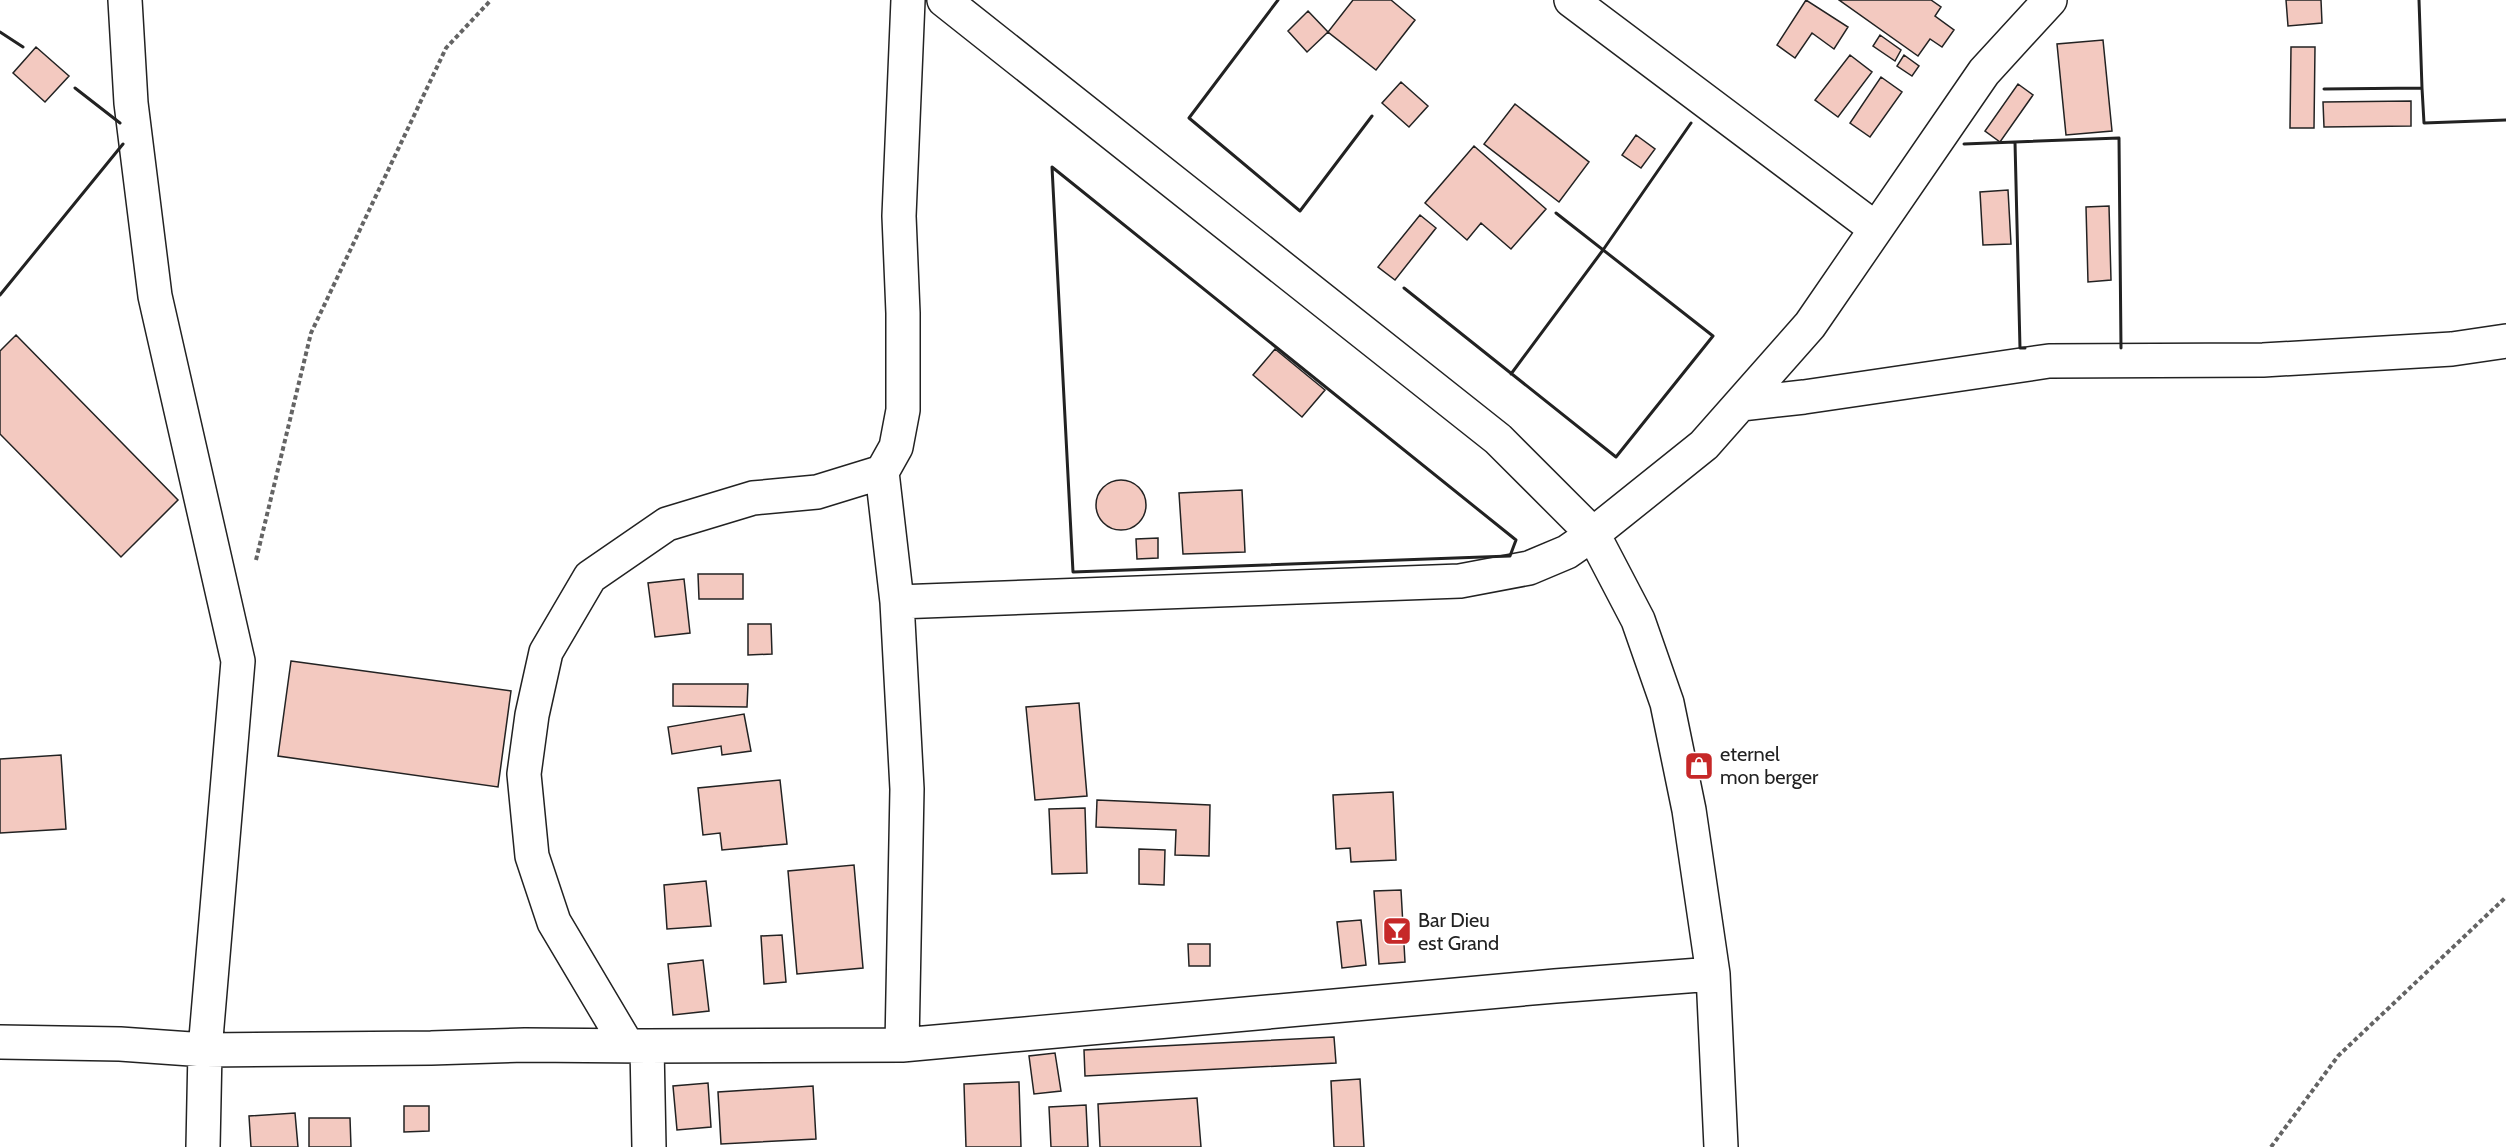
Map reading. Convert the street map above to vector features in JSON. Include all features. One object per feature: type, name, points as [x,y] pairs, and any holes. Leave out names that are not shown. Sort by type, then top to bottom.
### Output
[{"type":"street","points":[[125,0],[131,102],[155,296],[238,661],[205,1050],[203,1147]]},
{"type":"street","points":[[902,1045],[907,789],[897,602],[882,472],[896,447],[903,410],[903,313],[899,216],[908,0]]},
{"type":"street","points":[[944,0],[1498,439],[1593,534],[1638,620],[1667,703],[1689,810],[1713,974],[1721,1147]]},
{"type":"street","points":[[1571,0],[1876,229]]},
{"type":"street","points":[[897,602],[1460,581],[1529,568],[1567,552],[1593,534],[1704,445],[1741,405],[1810,325],[1984,72],[2050,0]]},
{"type":"street","points":[[1741,405],[2049,361],[2263,360],[2452,349],[2506,341]]},
{"type":"street","points":[[649,1147],[637,1045],[554,922],[532,856],[524,774],[532,716],[546,652],[590,577],[667,525],[753,498],[817,492],[882,472]]},
{"type":"street","points":[[0,1042],[120,1044],[205,1050],[525,1045],[902,1045],[1555,986],[1713,974]]},
{"type":"path","points":[[256,561],[311,333],[446,48],[491,0]]},
{"type":"path","points":[[2271,1147],[2338,1056],[2506,897]]},
{"type":"building","points":[[1353,0],[1391,0],[1415,20],[1376,70],[1328,32]]},
{"type":"building","points":[[1806,0],[1848,27],[1834,49],[1812,33],[1795,58],[1777,45]]},
{"type":"building","points":[[1839,0],[1931,0],[1941,7],[1935,16],[1954,30],[1942,47],[1930,39],[1918,56]]},
{"type":"building","points":[[2286,0],[2321,0],[2322,23],[2288,26]]},
{"type":"building","points":[[1308,11],[1328,32],[1307,52],[1288,31]]},
{"type":"building","points":[[1880,35],[1901,50],[1895,61],[1873,46]]},
{"type":"building","points":[[2103,40],[2112,131],[2066,135],[2057,44]]},
{"type":"building","points":[[36,47],[69,76],[45,102],[13,73]]},
{"type":"building","points":[[2291,47],[2315,47],[2314,128],[2290,128]]},
{"type":"building","points":[[1850,55],[1872,72],[1838,117],[1815,100]]},
{"type":"building","points":[[1904,55],[1919,66],[1912,76],[1897,66]]},
{"type":"building","points":[[1881,77],[1902,92],[1870,137],[1850,123]]},
{"type":"building","points":[[1401,82],[1428,106],[1409,127],[1382,103]]},
{"type":"building","points":[[2018,84],[2033,95],[2000,142],[1985,131]]},
{"type":"building","points":[[2411,101],[2411,126],[2324,127],[2323,102]]},
{"type":"building","points":[[1515,104],[1589,162],[1559,202],[1484,144]]},
{"type":"building","points":[[1636,135],[1655,149],[1641,168],[1622,155]]},
{"type":"building","points":[[1474,146],[1546,209],[1511,249],[1481,223],[1467,240],[1425,203]]},
{"type":"building","points":[[2008,190],[2011,244],[1983,245],[1980,192]]},
{"type":"building","points":[[2109,206],[2111,280],[2088,282],[2086,207]]},
{"type":"building","points":[[1420,215],[1436,228],[1395,280],[1378,267]]},
{"type":"building","points":[[16,335],[178,500],[121,557],[0,434],[0,351]]},
{"type":"building","points":[[1275,349],[1325,390],[1302,417],[1253,375]]},
{"type":"building","points":[[1116,480],[1126,480],[1139,487],[1146,500],[1146,510],[1139,523],[1126,530],[1116,530],[1107,526],[1100,519],[1096,510],[1096,500],[1100,491],[1107,484]]},
{"type":"building","points":[[1242,490],[1245,552],[1183,554],[1179,493]]},
{"type":"building","points":[[1158,538],[1158,558],[1137,559],[1136,539]]},
{"type":"building","points":[[698,574],[743,574],[743,599],[699,599]]},
{"type":"building","points":[[684,579],[690,633],[655,637],[648,583]]},
{"type":"building","points":[[748,624],[771,624],[772,654],[748,655]]},
{"type":"building","points":[[291,661],[511,691],[498,787],[278,756]]},
{"type":"building","points":[[673,684],[748,684],[747,707],[673,706]]},
{"type":"building","points":[[1079,703],[1087,796],[1035,800],[1026,707]]},
{"type":"building","points":[[744,714],[751,751],[722,755],[721,746],[672,754],[668,727]]},
{"type":"building","points":[[61,755],[66,829],[0,833],[0,759]]},
{"type":"building","points":[[780,780],[787,844],[722,850],[720,833],[703,835],[698,788]]},
{"type":"building","points":[[1393,792],[1396,860],[1351,862],[1350,848],[1336,849],[1333,795]]},
{"type":"building","points":[[1097,800],[1210,805],[1209,856],[1175,855],[1176,830],[1096,827]]},
{"type":"building","points":[[1085,808],[1087,873],[1052,874],[1049,809]]},
{"type":"building","points":[[1139,849],[1165,850],[1164,885],[1139,884]]},
{"type":"building","points":[[854,865],[863,968],[797,974],[788,871]]},
{"type":"building","points":[[706,881],[711,926],[667,929],[664,885]]},
{"type":"building","points":[[1401,890],[1405,962],[1379,964],[1374,891]]},
{"type":"building","points":[[1361,920],[1366,965],[1342,968],[1337,922]]},
{"type":"building","points":[[782,935],[786,982],[764,984],[761,936]]},
{"type":"building","points":[[1188,944],[1210,944],[1210,966],[1189,966]]},
{"type":"building","points":[[703,960],[709,1011],[673,1015],[668,964]]},
{"type":"building","points":[[1334,1037],[1336,1063],[1085,1076],[1084,1050]]},
{"type":"building","points":[[1055,1053],[1061,1091],[1034,1094],[1029,1056]]},
{"type":"building","points":[[1360,1079],[1364,1147],[1334,1147],[1331,1081]]},
{"type":"building","points":[[1019,1082],[1021,1147],[966,1147],[964,1084]]},
{"type":"building","points":[[708,1083],[711,1127],[677,1130],[673,1086]]},
{"type":"building","points":[[813,1086],[816,1139],[721,1144],[718,1092]]},
{"type":"building","points":[[1197,1098],[1201,1147],[1100,1147],[1098,1104]]},
{"type":"building","points":[[1086,1105],[1088,1147],[1051,1147],[1049,1107]]},
{"type":"building","points":[[404,1106],[429,1106],[429,1131],[404,1132]]},
{"type":"building","points":[[295,1113],[298,1147],[251,1147],[249,1116]]},
{"type":"building","points":[[309,1118],[350,1118],[351,1147],[309,1147]]},
{"type":"wall","points":[[1278,0],[1189,118],[1300,211],[1372,116]]},
{"type":"wall","points":[[2419,0],[2422,88]]},
{"type":"wall","points":[[0,32],[23,47]]},
{"type":"wall","points":[[75,88],[120,123]]},
{"type":"wall","points":[[2324,89],[2422,88],[2424,123],[2506,120]]},
{"type":"wall","points":[[1511,374],[1603,250],[1691,123]]},
{"type":"wall","points":[[1964,144],[2119,138],[2121,348]]},
{"type":"wall","points":[[2015,142],[2020,348],[2025,348]]},
{"type":"wall","points":[[0,295],[123,144]]},
{"type":"wall","points":[[1052,167],[1516,540],[1510,556],[1073,572],[1052,167]]},
{"type":"wall","points":[[1404,288],[1616,457],[1713,336],[1556,213]]},
{"type":"place","name":"eternel mon berger","points":[[1699,766]]},
{"type":"place","name":"Bar Dieu est Grand","points":[[1397,931]]}]
